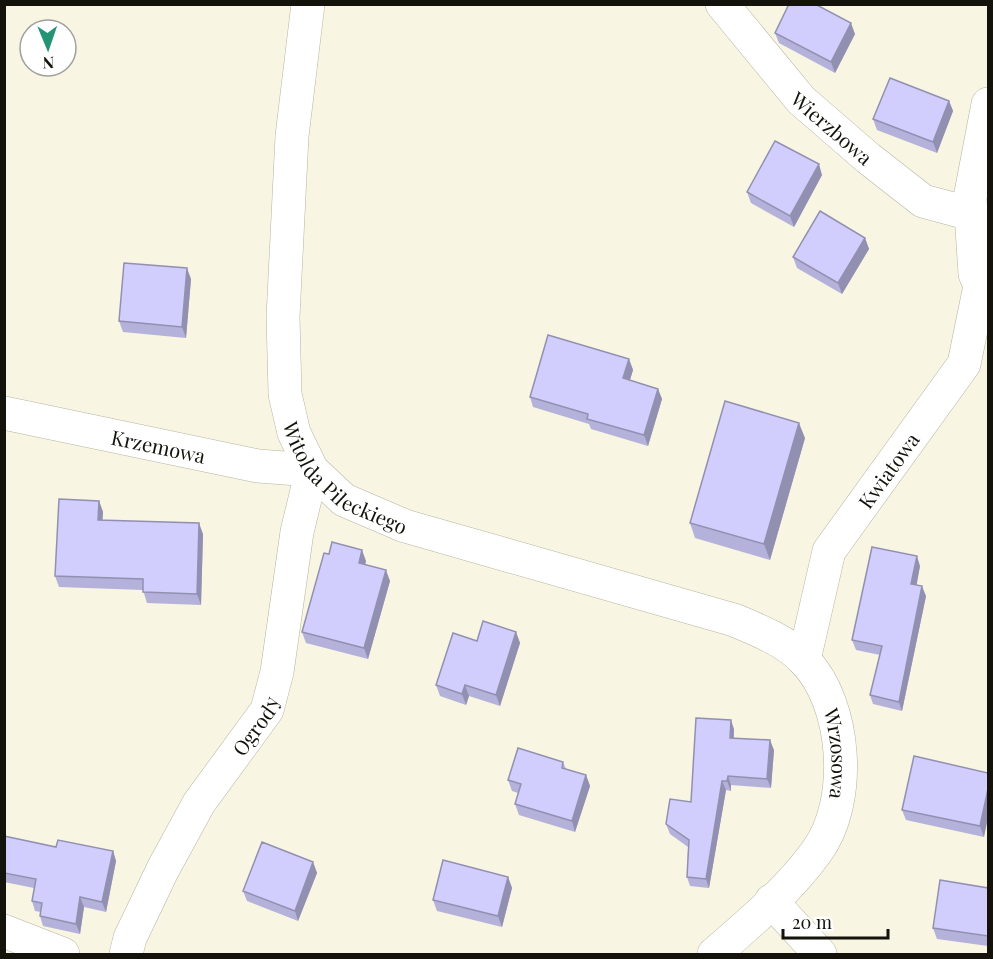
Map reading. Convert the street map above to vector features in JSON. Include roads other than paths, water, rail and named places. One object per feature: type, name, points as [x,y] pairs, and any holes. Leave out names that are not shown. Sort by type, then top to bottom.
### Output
[{"type":"street","name":"Witolda Pileckiego","points":[[308,4],[292,136],[283,317],[285,394],[294,433],[312,470],[344,500],[405,526],[734,620],[762,632],[804,660]]},
{"type":"street","name":"Wierzbowa","points":[[722,4],[801,100],[868,158],[923,201],[970,214]]},
{"type":"street","points":[[984,295],[975,274],[970,198],[988,104]]},
{"type":"street","name":"Kwiatowa","points":[[804,660],[829,551],[964,364],[984,295]]},
{"type":"street","name":"Krzemowa","points":[[4,413],[258,466],[312,470]]},
{"type":"street","name":"Ogrody","points":[[126,954],[130,938],[163,869],[199,803],[267,710],[277,672],[297,532],[312,470]]},
{"type":"street","name":"Wrzosowa","points":[[714,954],[771,901],[818,850],[830,828],[837,801],[840,766],[834,713],[823,686],[804,660]]},
{"type":"street","points":[[771,901],[820,954]]},
{"type":"street","points":[[4,931],[63,954]]}]
